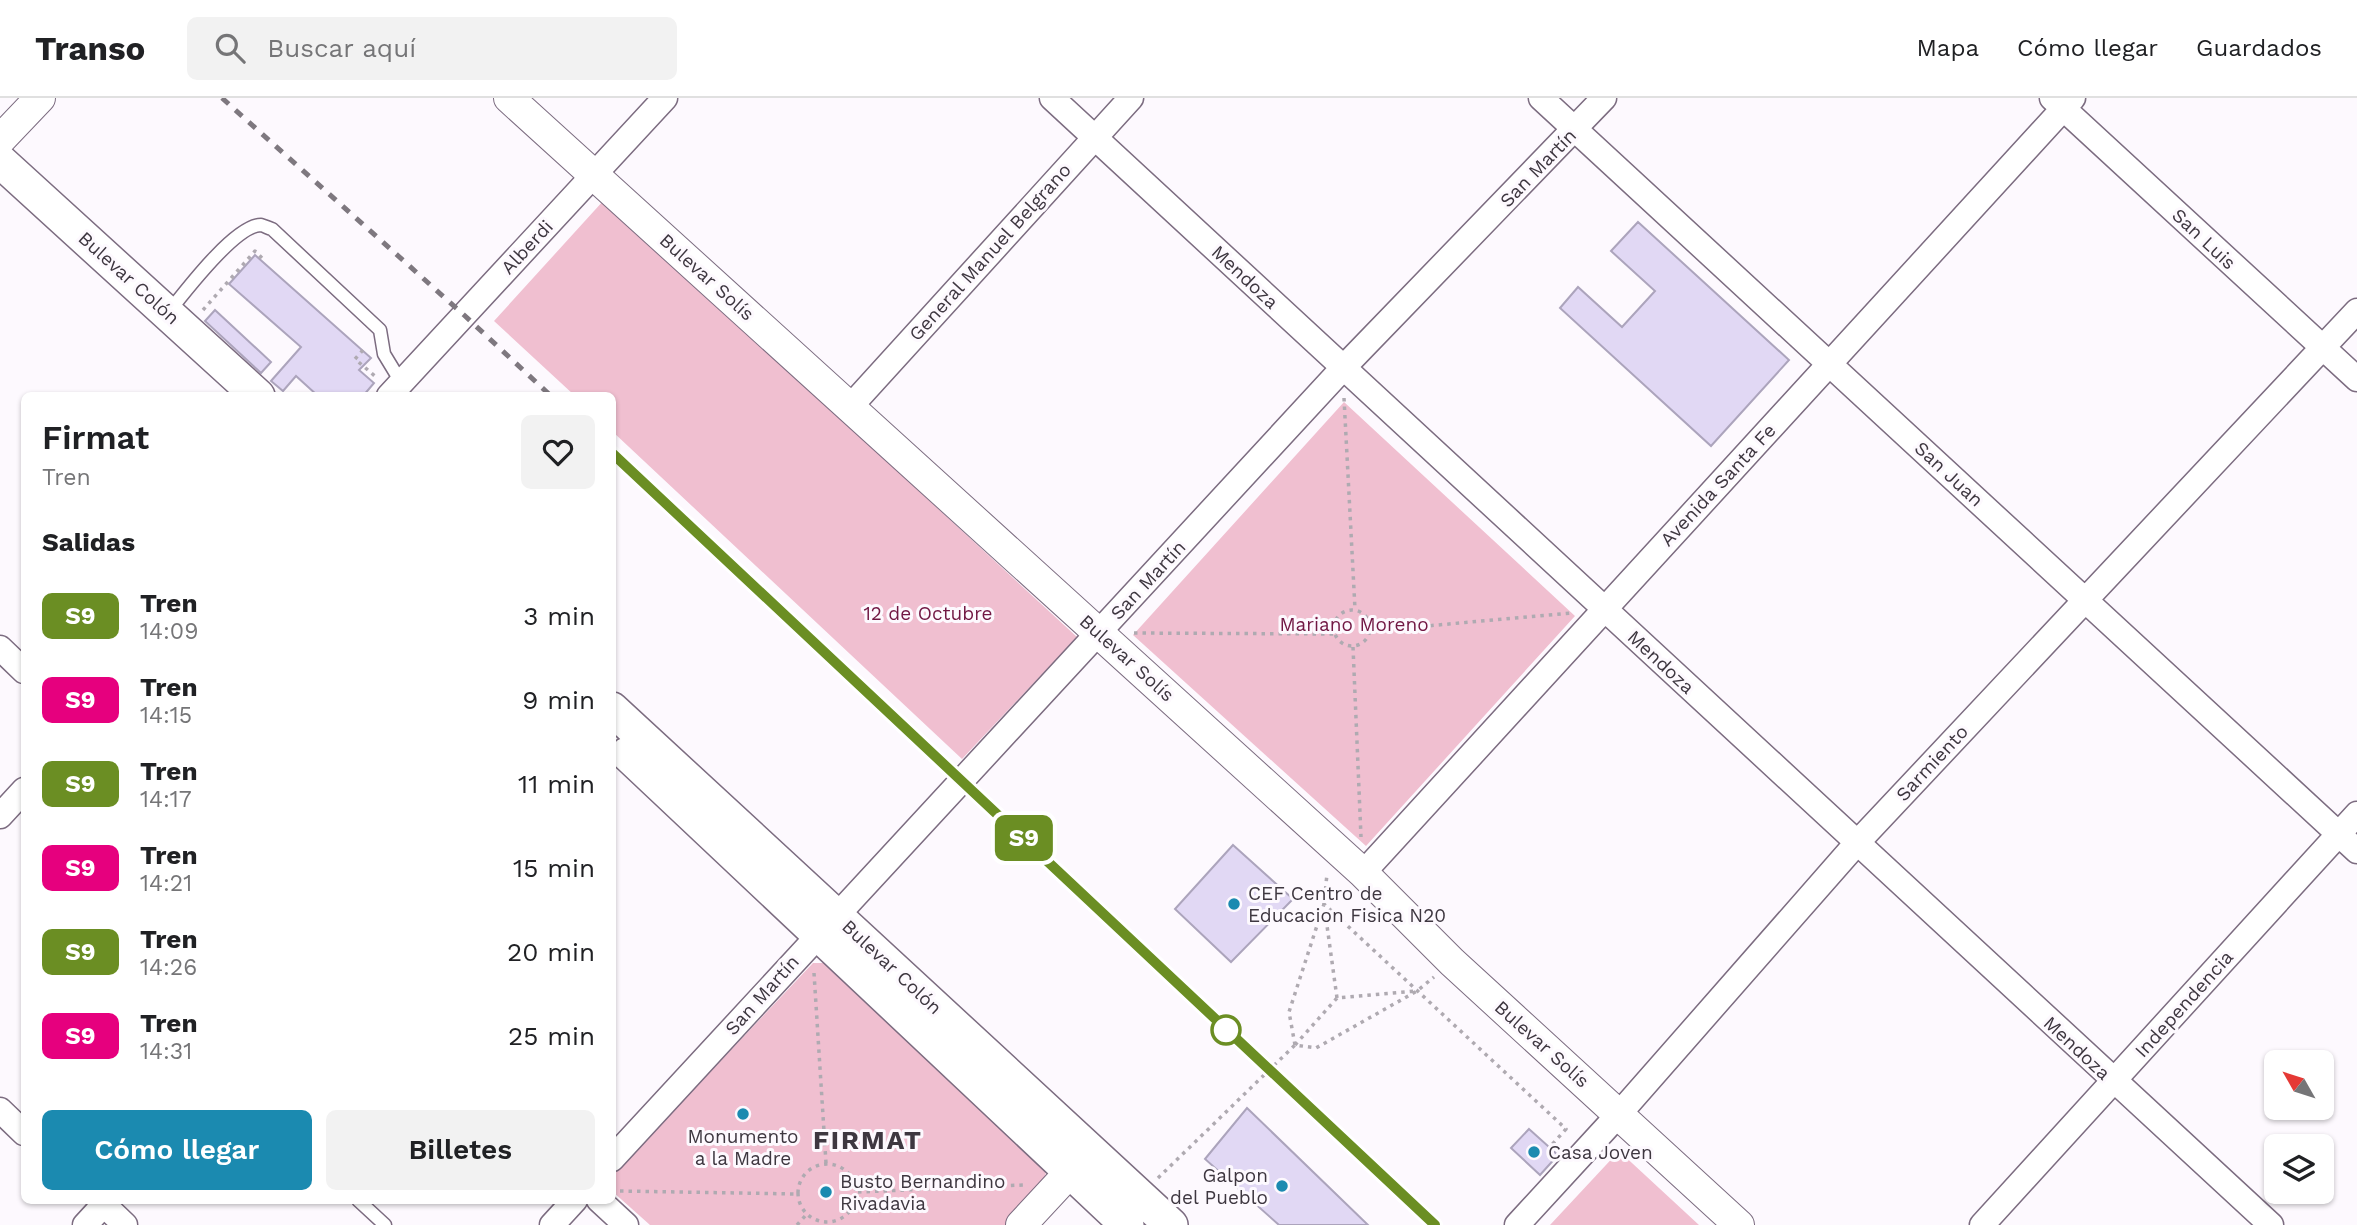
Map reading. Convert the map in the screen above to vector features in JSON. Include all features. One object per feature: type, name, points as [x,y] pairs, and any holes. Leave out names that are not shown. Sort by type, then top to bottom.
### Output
[{"type":"main road","name":"Bulevar Colón","points":[[0,161],[254,392]]},
{"type":"main road","name":"Bulevar Colón","points":[[616,713],[827,925],[1133,1211],[1171,1225]]},
{"type":"main road","name":"Bulevar Colón","points":[[616,743],[827,925]]},
{"type":"street","points":[[0,140],[40,98]]},
{"type":"street","name":"Bulevar Solís","points":[[509,98],[1363,873],[1452,962],[1739,1225]]},
{"type":"street","name":"Alberdi","points":[[395,389],[665,98]]},
{"type":"street","name":"Mendoza","points":[[1052,98],[2271,1225]]},
{"type":"street","name":"General Manuel Belgrano","points":[[850,407],[1131,98]]},
{"type":"street","name":"San Juan","points":[[1541,98],[2357,851]]},
{"type":"street","name":"San Martín","points":[[616,1155],[1343,368],[1604,98]]},
{"type":"street","name":"San Luis","points":[[2063,102],[2357,379]]},
{"type":"street","name":"Avenida Santa Fe","points":[[1363,873],[1829,364],[2063,102]]},
{"type":"street","name":"Sarmiento","points":[[1517,1225],[1619,1114],[1857,844],[2357,311]]},
{"type":"street","points":[[0,648],[21,668]]},
{"type":"street","points":[[0,816],[21,793]]},
{"type":"street","name":"Independencia","points":[[1982,1225],[2357,814]]},
{"type":"street","points":[[0,1110],[21,1130]]},
{"type":"street","points":[[1021,1225],[1080,1161]]},
{"type":"street","points":[[85,1225],[102,1204]]},
{"type":"street","points":[[106,1204],[125,1225]]},
{"type":"street","points":[[552,1225],[571,1204]]},
{"type":"street","points":[[603,1204],[626,1225]]},
{"type":"lane","points":[[177,322],[228,243],[251,228],[261,225],[272,229],[380,330],[395,389]]},
{"type":"lane","points":[[362,1204],[385,1225]]},
{"type":"path","points":[[177,322],[255,251],[265,261]]},
{"type":"path","points":[[363,350],[355,359],[364,367]]},
{"type":"path","points":[[1343,368],[1355,609]]},
{"type":"path","points":[[1355,609],[1368,617],[1371,631],[1364,642],[1353,647],[1342,643],[1335,634],[1334,621],[1343,611],[1355,609]]},
{"type":"path","points":[[1371,631],[1604,610]]},
{"type":"path","points":[[1099,633],[1335,634]]},
{"type":"path","points":[[1353,647],[1363,873]]},
{"type":"path","points":[[1295,1045],[1289,1012],[1324,904],[1331,844]]},
{"type":"path","points":[[1324,904],[1566,1129],[1549,1148]]},
{"type":"path","points":[[1324,904],[1337,998]]},
{"type":"path","points":[[826,1163],[813,963],[827,925]]},
{"type":"path","points":[[1295,1045],[1316,1048],[1417,991],[1452,962]]},
{"type":"path","points":[[1133,1211],[1295,1045],[1337,998],[1417,991]]},
{"type":"path","points":[[826,1163],[849,1172],[858,1192],[851,1212],[829,1224],[806,1215],[797,1194],[805,1173],[826,1163]]},
{"type":"path","points":[[858,1192],[1034,1185]]},
{"type":"path","points":[[616,1191],[797,1194]]},
{"type":"path","points":[[797,1225],[806,1215]]},
{"type":"green space","name":"12 de Octubre","points":[[604,200],[1077,637],[962,759],[616,435],[616,392],[571,392],[494,321]]},
{"type":"green space","name":"Mariano Moreno","points":[[1344,402],[1575,616],[1366,846],[1133,635]]},
{"type":"green space","points":[[813,963],[826,963],[1044,1163],[1047,1184],[1009,1225],[650,1225],[616,1195],[616,1172]]},
{"type":"green space","points":[[1619,1151],[1699,1225],[1550,1225]]},
{"type":"building","points":[[1638,222],[1789,360],[1711,446],[1560,308],[1578,287],[1622,327],[1655,291],[1611,251]]},
{"type":"building","points":[[255,255],[371,358],[359,370],[374,383],[366,392],[314,392],[296,376],[283,391],[271,381],[301,347],[229,284]]},
{"type":"building","points":[[215,310],[271,362],[261,373],[205,321]]},
{"type":"building","name":"CEF Centro de Educacion Fisica N20","points":[[1233,845],[1293,899],[1231,962],[1175,909]]},
{"type":"building","name":"Galpon del Pueblo","points":[[1247,1108],[1368,1225],[1279,1225],[1205,1159]]},
{"type":"building","name":"Casa Joven","points":[[1529,1129],[1558,1155],[1540,1175],[1511,1148]]},
{"type":"railway","points":[[222,98],[547,392]]},
{"type":"railway","points":[[616,457],[1434,1225]]},
{"type":"train","name":"S9","points":[[616,457],[1435,1225]]},
{"type":"place","name":"CEF Centro de Educacion Fisica N20","points":[[1234,904]]},
{"type":"place","name":"Monumento a la Madre","points":[[743,1114]]},
{"type":"place","name":"Casa Joven","points":[[1534,1152]]},
{"type":"place","name":"Galpon del Pueblo","points":[[1282,1186]]},
{"type":"place","name":"Busto Bernandino Rivadavia","points":[[826,1192]]},
{"type":"district","name":"FIRMAT","points":[[868,1140]]}]
